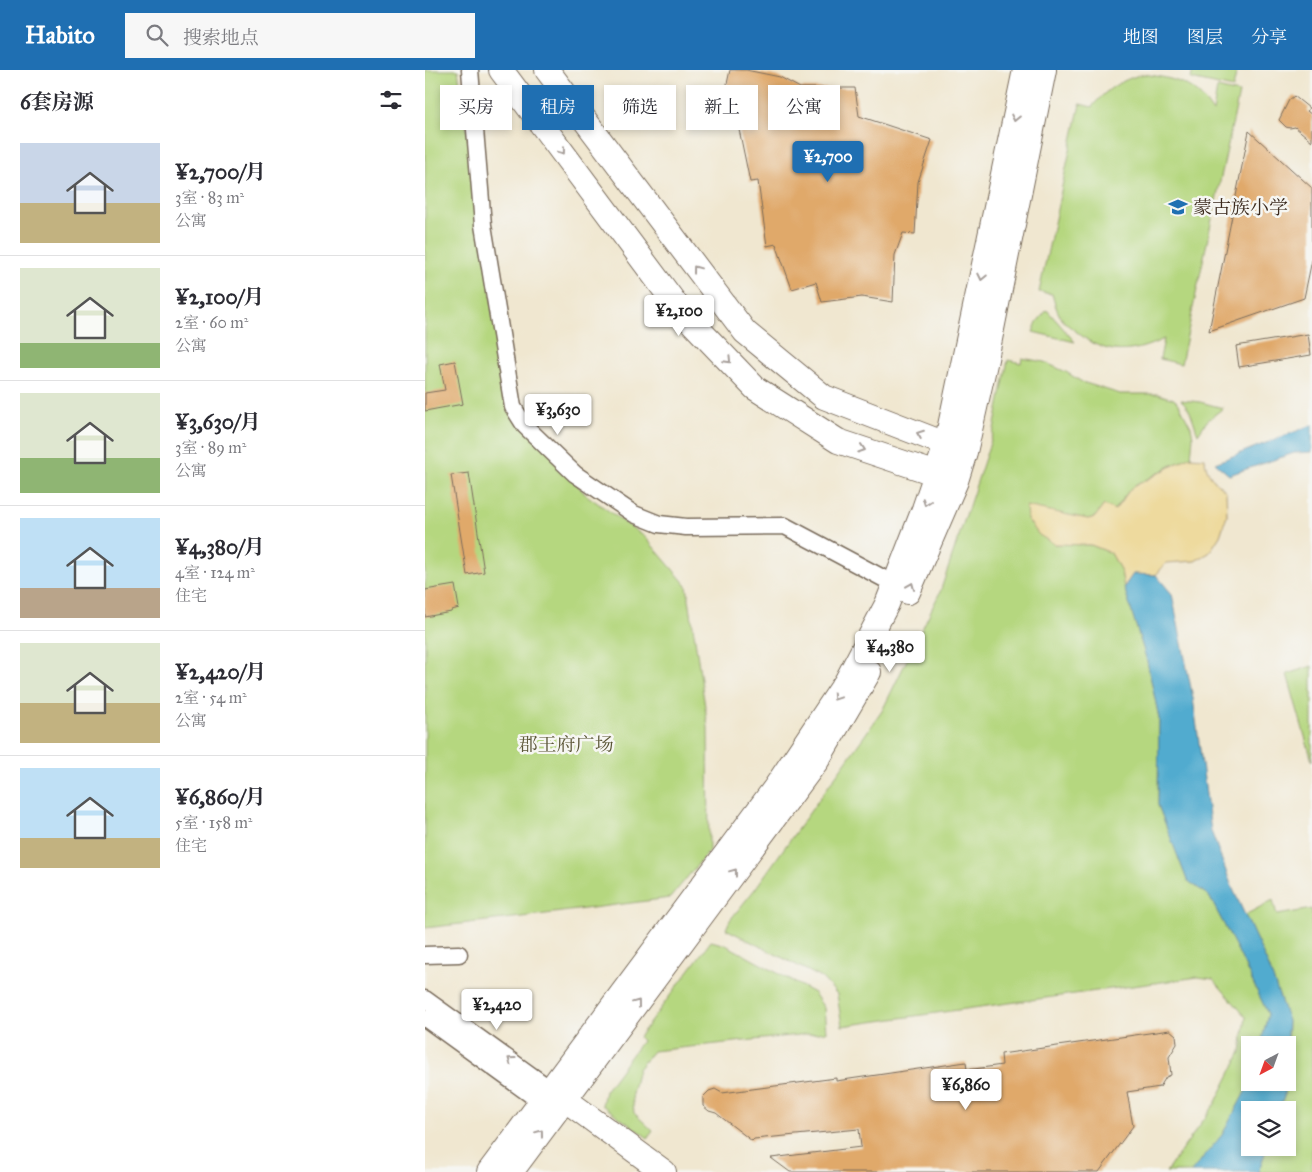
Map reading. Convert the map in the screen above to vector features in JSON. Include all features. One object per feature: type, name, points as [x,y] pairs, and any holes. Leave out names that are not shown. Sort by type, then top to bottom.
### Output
[{"type":"street","points":[[470,70],[483,225],[513,407],[525,426],[575,474],[634,514],[659,524],[687,527],[785,526],[895,584]]},
{"type":"street","points":[[501,70],[680,310],[755,388],[838,441],[946,477]]},
{"type":"street","points":[[547,70],[745,332],[824,397],[956,448]]},
{"type":"street","points":[[956,448],[1025,70]]},
{"type":"street","points":[[489,1172],[553,1101],[818,759],[860,689],[900,612],[986,359],[1044,70]]},
{"type":"street","points":[[511,1172],[553,1101],[775,788],[846,682],[887,604],[946,477]]},
{"type":"street","points":[[425,955],[459,954]]},
{"type":"street","points":[[425,999],[553,1101],[638,1172]]},
{"type":"street","points":[[425,1018],[664,1172]]},
{"type":"green space","name":"郡王府广场","points":[[425,70],[458,70],[460,85],[440,85],[440,130],[467,130],[502,368],[531,428],[585,494],[645,537],[687,586],[708,727],[709,851],[670,898],[425,928]]},
{"type":"green space","points":[[1193,70],[1237,70],[1233,88],[1191,79]]},
{"type":"green space","points":[[1143,74],[1175,80],[1191,88],[1199,94],[1213,112],[1217,88],[1239,93],[1181,364],[1160,359],[1164,339],[1130,350],[1109,349],[1098,346],[1063,320],[1057,311],[1052,294],[1039,292],[1080,104],[1092,107],[1114,86]]},
{"type":"green space","points":[[1047,310],[1075,342],[1033,332],[1037,322]]},
{"type":"green space","points":[[1022,358],[1044,362],[1082,382],[1120,394],[1157,394],[1174,399],[1179,404],[1191,427],[1193,437],[1191,457],[1170,466],[1131,488],[1114,510],[1104,505],[1095,517],[1088,519],[1026,507],[1054,544],[1091,545],[1111,553],[1121,571],[1124,587],[1147,661],[1159,718],[1158,805],[1187,880],[1209,896],[1268,1014],[1263,1036],[1243,1036],[1246,1017],[1213,979],[1198,977],[842,1026],[837,994],[822,978],[726,929],[730,920],[755,889],[882,711],[940,592],[993,434],[1008,360],[1021,363]]},
{"type":"green space","points":[[1181,400],[1200,402],[1223,408],[1207,421],[1198,434],[1190,412]]},
{"type":"green space","points":[[1312,666],[1312,761],[1287,674]]},
{"type":"green space","points":[[1273,900],[1277,915],[1312,909],[1312,1172],[1258,1172],[1264,1156],[1296,1156],[1296,1101],[1282,1101],[1284,1091],[1296,1091],[1296,1036],[1288,1036],[1288,1021],[1269,967],[1245,915]]},
{"type":"green space","points":[[711,941],[726,945],[814,993],[824,1008],[826,1032],[653,1051],[638,1069],[632,1094],[634,1113],[653,1131],[648,1138],[602,1105],[605,1091],[642,1041],[639,1037]]},
{"type":"green space","points":[[1241,1052],[1241,1091],[1246,1091],[1222,1135],[1191,1172],[1166,1172],[1215,1104]]},
{"type":"sand","points":[[1189,457],[1205,458],[1209,473],[1226,491],[1227,515],[1220,536],[1209,553],[1195,561],[1166,563],[1156,575],[1133,574],[1124,587],[1121,571],[1111,553],[1091,545],[1054,544],[1039,535],[1027,519],[1026,506],[1088,519],[1095,517],[1104,505],[1115,510],[1131,488]]},
{"type":"water","points":[[1312,425],[1312,452],[1294,453],[1229,475],[1215,463]]},
{"type":"water","points":[[1133,574],[1156,575],[1172,594],[1193,698],[1211,831],[1232,887],[1269,967],[1288,1021],[1287,1036],[1263,1036],[1268,1014],[1209,896],[1187,880],[1158,805],[1159,718],[1147,661],[1124,587]]},
{"type":"water","points":[[1246,1091],[1284,1091],[1282,1101],[1241,1101],[1241,1156],[1264,1156],[1258,1172],[1191,1172],[1222,1135]]},
{"type":"building","points":[[730,70],[746,70],[780,77],[795,85],[768,85],[768,130],[840,130],[840,88],[855,88],[859,116],[932,140],[918,182],[915,234],[903,233],[895,255],[893,302],[862,297],[822,302],[816,282],[792,289],[776,244],[767,246],[758,181],[750,182],[739,130],[758,130],[758,85],[727,84]]},
{"type":"building","points":[[1294,96],[1309,108],[1307,111],[1312,115],[1312,141],[1295,127],[1286,127],[1279,120],[1289,100]]},
{"type":"building","points":[[1249,131],[1312,188],[1312,260],[1304,298],[1209,331]]},
{"type":"building","points":[[1308,334],[1311,355],[1239,367],[1236,346]]},
{"type":"building","points":[[455,361],[463,404],[425,411],[425,393],[445,390],[440,364]]},
{"type":"building","points":[[469,473],[484,572],[467,575],[451,475]]},
{"type":"building","points":[[455,585],[459,608],[451,612],[425,617],[425,590]]},
{"type":"building","points":[[1170,1030],[1176,1035],[1177,1044],[1169,1057],[1171,1075],[1166,1077],[1160,1087],[1127,1092],[1133,1126],[1099,1172],[790,1172],[771,1158],[861,1147],[859,1129],[754,1139],[752,1141],[716,1113],[709,1111],[703,1106],[703,1097],[709,1091],[715,1089],[722,1093],[836,1078],[836,1081],[966,1062],[967,1070],[1002,1065],[1001,1054]]},
{"type":"place","name":"蒙古族小学","points":[[1178,207]]}]
